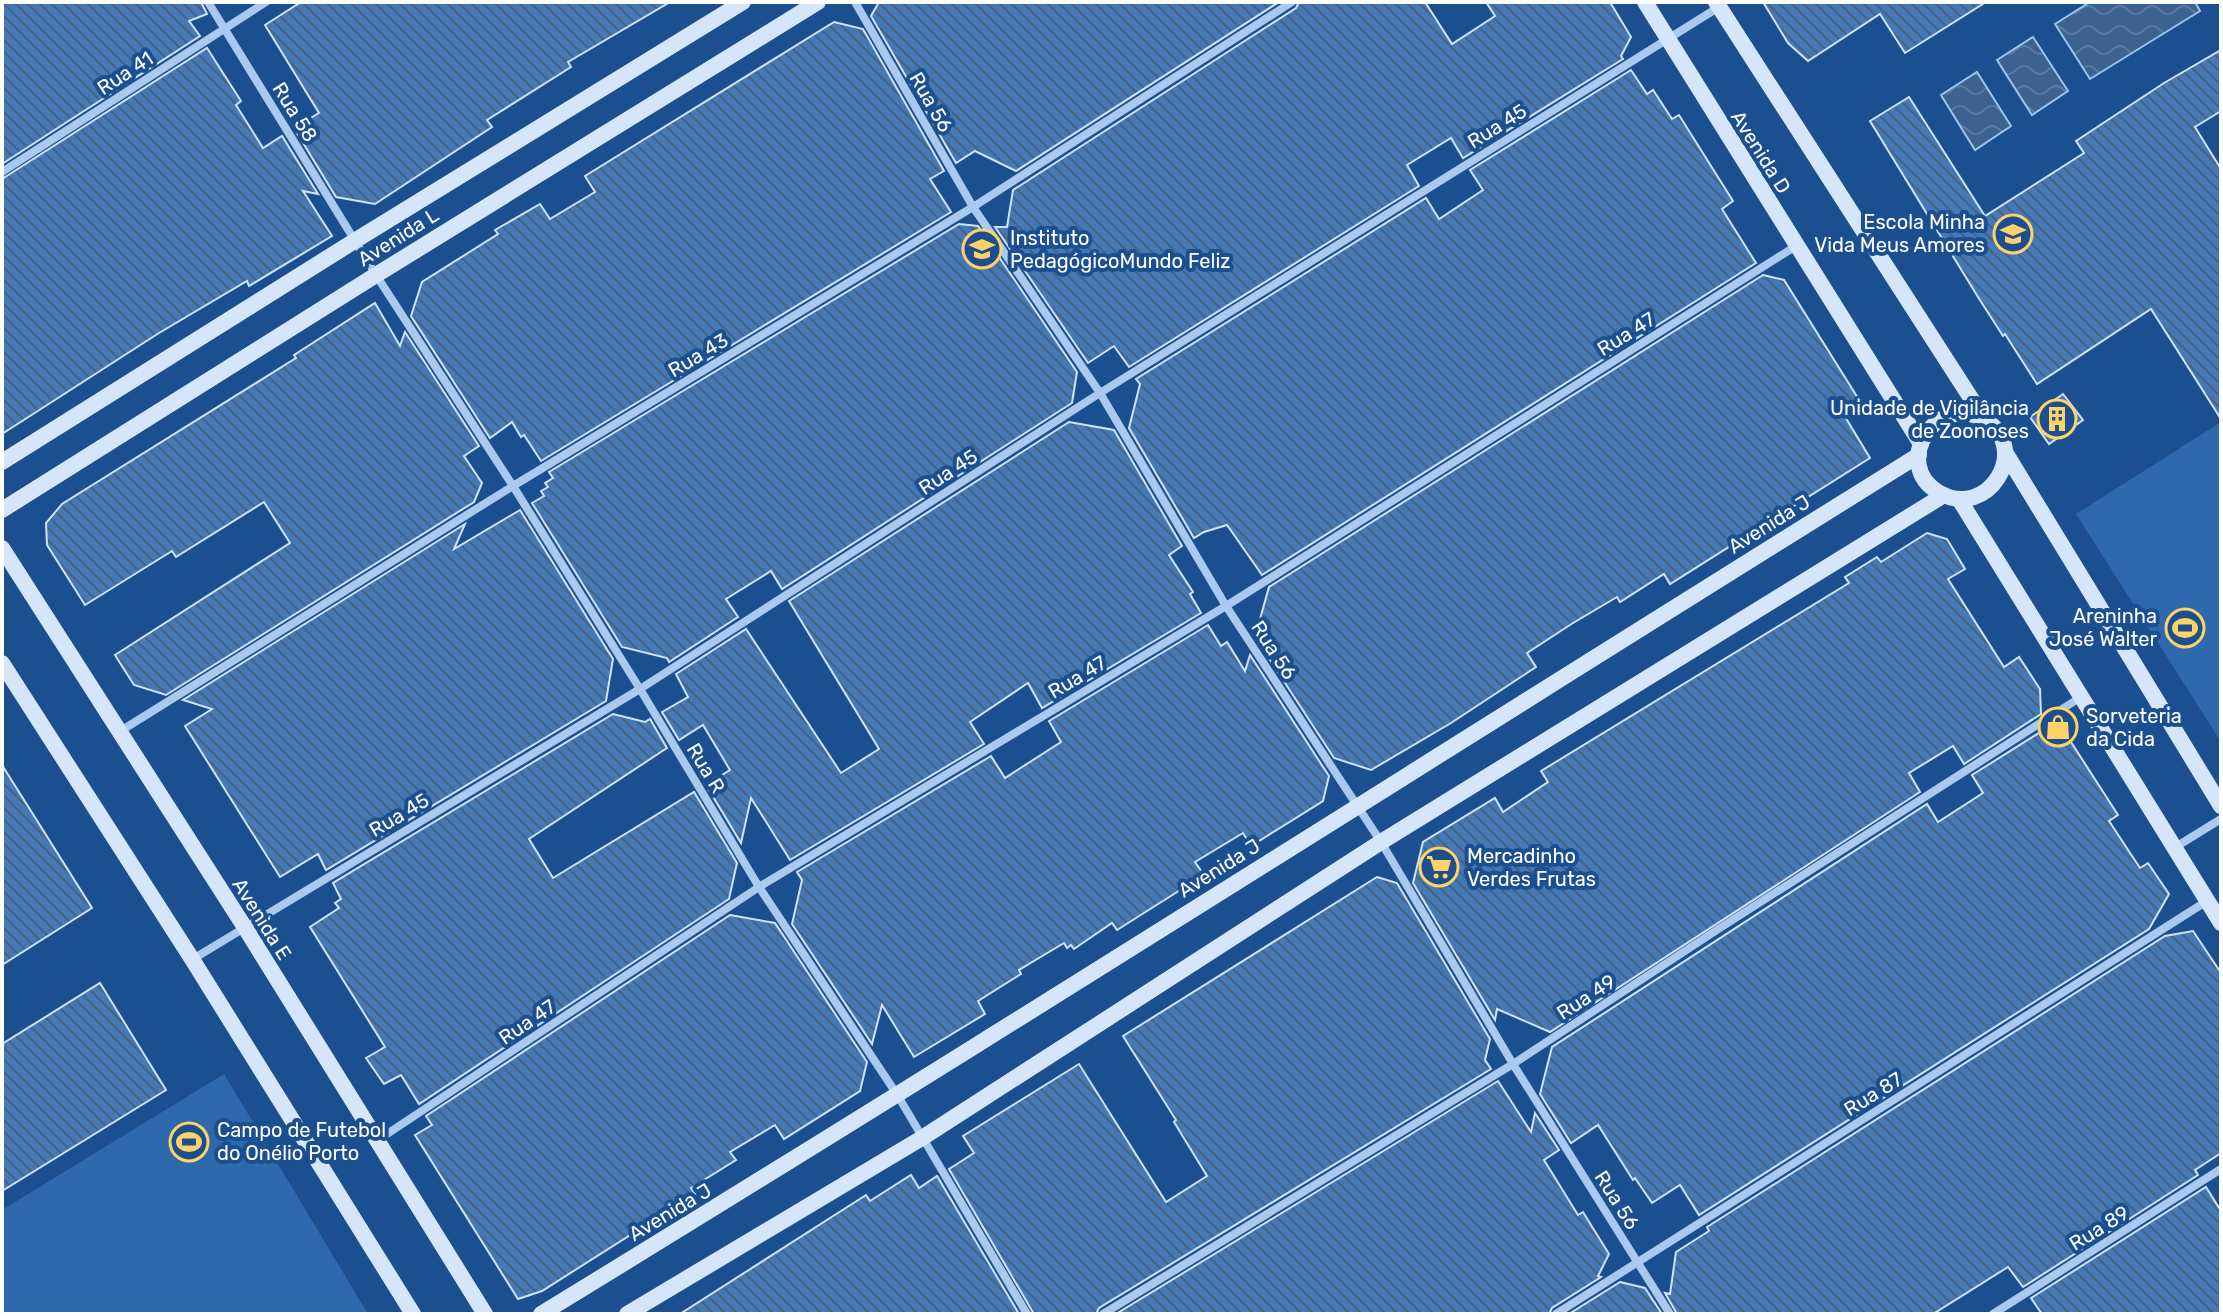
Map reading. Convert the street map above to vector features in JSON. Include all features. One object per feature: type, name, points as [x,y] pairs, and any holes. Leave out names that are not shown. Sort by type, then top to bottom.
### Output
[{"type":"street","name":"Rua 58","points":[[208,2],[356,240]]},
{"type":"street","name":"Rua 41","points":[[2,172],[266,2]]},
{"type":"street","name":"Avenida L","points":[[2,462],[743,2]]},
{"type":"street","name":"Avenida L","points":[[2,510],[818,2]]},
{"type":"street","name":"Rua 56","points":[[855,2],[973,207],[1100,393],[1226,606],[1381,842],[1513,1064],[1670,1314]]},
{"type":"street","name":"Rua 43","points":[[119,732],[513,486],[973,207],[1292,2]]},
{"type":"street","name":"Avenida D","points":[[1645,2],[1920,450]]},
{"type":"street","name":"Rua 45","points":[[192,959],[640,689],[1100,393],[1668,39],[1718,4]]},
{"type":"street","points":[[1718,4],[1985,420],[1998,433],[2005,452],[2221,806]]},
{"type":"street","name":"Rua R","points":[[356,240],[640,689],[759,887],[898,1096],[1027,1314]]},
{"type":"street","name":"Rua 47","points":[[378,1140],[759,887],[1226,606],[1796,246]]},
{"type":"street","points":[[1985,420],[1964,413],[1948,415],[1934,423],[1924,435],[1920,450],[1919,466],[1926,481],[1951,497],[2081,697],[2221,923]]},
{"type":"street","name":"Avenida J","points":[[541,1314],[898,1096],[1920,450]]},
{"type":"street","points":[[627,1314],[922,1138],[1381,842],[1951,497],[1982,495],[1994,485],[2002,472],[2005,452]]},
{"type":"street","name":"Avenida E","points":[[2,548],[244,926],[485,1314]]},
{"type":"street","points":[[2,663],[192,959],[413,1314]]},
{"type":"street","name":"Rua 49","points":[[1103,1314],[1513,1064],[2081,697]]},
{"type":"street","points":[[2174,848],[2221,819]]},
{"type":"street","name":"Rua 87","points":[[1556,1314],[2207,901]]},
{"type":"street","name":"Rua 89","points":[[1993,1314],[2221,1169]]},
{"type":"shaded area","name":"Areninha José Walter","points":[[2221,422],[2221,742],[2076,514]]},
{"type":"shaded area","name":"Campo de Futebol do Onélio Porto","points":[[224,1074],[368,1314],[2,1314],[2,1210]]},
{"type":"water","points":[[2090,2],[2195,2],[2200,11],[2090,79],[2055,24]]},
{"type":"water","points":[[2033,37],[2068,91],[2032,115],[1997,60]]},
{"type":"water","points":[[1977,72],[2011,126],[1975,150],[1941,95]]},
{"type":"building","points":[[2,2],[201,2],[207,14],[189,21],[200,36],[2,164]]},
{"type":"building","points":[[301,2],[670,2],[568,62],[571,67],[487,120],[492,127],[375,204],[336,197],[294,128],[319,113],[265,25]]},
{"type":"building","points":[[879,2],[1279,2],[1016,171],[975,151],[956,163],[871,16]]},
{"type":"building","points":[[1299,2],[1425,2],[1452,44],[1495,16],[1486,2],[1610,2],[1631,37],[1621,56],[1623,59],[1463,158],[1451,138],[1407,165],[1419,186],[1129,367],[1114,346],[1088,363],[995,227],[1007,227],[1013,190],[1296,8]]},
{"type":"building","points":[[1763,2],[1986,2],[1905,53],[1880,14],[1808,61],[1788,43]]},
{"type":"building","points":[[834,22],[863,29],[944,171],[930,179],[951,212],[541,461],[512,422],[490,438],[411,316],[422,282],[498,234],[495,230],[540,204],[550,219],[595,192],[585,176]]},
{"type":"building","points":[[207,48],[241,101],[236,105],[263,148],[282,136],[318,194],[303,191],[332,236],[249,286],[247,281],[159,333],[2,434],[2,179]]},
{"type":"building","points":[[2221,50],[2221,111],[2195,127],[2221,169],[2221,419],[2151,309],[2037,384],[1978,297],[1870,121],[1909,97],[1985,216],[2084,153],[2076,141]]},
{"type":"building","points":[[1631,70],[1647,94],[1653,90],[1672,119],[1679,115],[1733,201],[1722,209],[1756,263],[1262,575],[1227,525],[1194,538],[1129,428],[1140,384],[1136,379],[1426,198],[1439,219],[1483,190],[1470,170]]},
{"type":"building","points":[[959,224],[978,226],[1077,372],[1072,403],[782,589],[771,571],[726,599],[738,617],[669,662],[667,658],[622,647],[532,503],[544,496],[541,491],[548,487],[545,483],[553,478],[549,472]]},
{"type":"building","points":[[1763,275],[1784,280],[1861,403],[1844,415],[1870,458],[1670,584],[1664,574],[1620,602],[1617,597],[1573,623],[1527,653],[1536,667],[1451,723],[1371,770],[1334,758],[1255,637],[1269,587]]},
{"type":"building","points":[[375,303],[400,346],[405,332],[479,446],[464,456],[482,483],[474,502],[166,695],[134,685],[115,655],[290,543],[264,502],[176,557],[172,551],[85,605],[47,545],[46,523],[62,504],[296,358],[294,355]]},
{"type":"building","name":"Unidade de Vigilância de Zoonoses","points":[[2063,394],[2083,420],[2049,444],[2030,417]]},
{"type":"building","points":[[1069,422],[1114,430],[1182,546],[1169,555],[1193,592],[1190,594],[1201,613],[1042,708],[1028,683],[970,722],[984,744],[790,860],[751,798],[741,843],[706,785],[730,770],[703,725],[679,740],[662,712],[688,697],[676,674],[746,629],[841,773],[879,749],[789,601]]},
{"type":"building","points":[[520,510],[613,659],[606,701],[326,870],[318,854],[280,877],[185,726],[212,709],[183,700],[465,524],[454,549]]},
{"type":"building","points":[[1927,533],[1947,539],[1965,569],[1948,579],[2004,667],[2019,657],[2040,689],[2041,714],[1964,764],[1953,746],[1909,773],[1920,792],[1550,1032],[1497,1009],[1495,1020],[1413,883],[1423,842],[1495,798],[1503,812],[1548,782],[1541,771],[1849,583],[1845,577],[1877,557],[1881,562]]},
{"type":"building","points":[[1208,625],[1221,646],[1227,642],[1245,671],[1250,655],[1329,776],[1323,801],[1251,846],[1243,833],[1195,862],[1204,875],[1117,930],[1112,923],[1074,949],[1071,945],[1067,948],[1064,943],[1019,970],[1021,974],[978,1001],[985,1014],[914,1057],[882,1005],[872,1044],[792,924],[802,880],[797,872],[991,756],[1005,778],[1061,742],[1049,721]]},
{"type":"building","points":[[613,714],[645,722],[650,719],[667,748],[529,839],[553,878],[694,792],[737,863],[729,899],[419,1104],[401,1075],[384,1084],[366,1058],[385,1047],[310,927],[339,908],[335,903],[341,899],[333,883]]},
{"type":"building","points":[[2042,731],[2042,734],[2069,739],[2118,815],[2109,821],[2140,868],[2148,863],[2169,894],[2149,929],[1699,1215],[1680,1185],[1652,1203],[1635,1178],[1633,1180],[1598,1125],[1571,1143],[1540,1094],[1552,1047],[1927,804],[1938,822],[1983,793],[1972,775]]},
{"type":"building","points":[[2,765],[92,908],[2,965]]},
{"type":"building","points":[[1377,877],[1397,883],[1490,1039],[1485,1060],[1491,1069],[1099,1308],[1096,1314],[1034,1314],[949,1169],[974,1153],[963,1136],[1079,1064],[1166,1202],[1207,1176],[1123,1036]]},
{"type":"building","points":[[730,915],[775,923],[867,1062],[860,1091],[784,1139],[775,1125],[730,1152],[736,1160],[691,1188],[695,1194],[542,1291],[518,1299],[415,1135],[432,1125],[426,1116]]},
{"type":"building","points":[[2193,931],[2221,973],[2221,1153],[2195,1170],[2198,1175],[2023,1287],[2008,1267],[1933,1314],[1677,1314],[1665,1293],[1670,1294],[1676,1252],[1709,1231],[1707,1227],[2165,936]]},
{"type":"building","points":[[100,983],[166,1090],[2,1191],[2,1044]]},
{"type":"building","points":[[1498,1081],[1531,1132],[1535,1113],[1559,1150],[1544,1160],[1578,1215],[1583,1212],[1609,1254],[1598,1276],[1601,1277],[1552,1308],[1549,1314],[1116,1314]]},
{"type":"building","points":[[911,1175],[919,1188],[937,1176],[1019,1314],[680,1314],[866,1195],[870,1201]]},
{"type":"building","points":[[2206,1187],[2221,1211],[2221,1314],[2042,1314],[2031,1298]]},
{"type":"building","points":[[1620,1282],[1645,1288],[1662,1314],[1569,1314]]},
{"type":"place","name":"Escola Minha Vida Meus Amores","points":[[2013,234]]},
{"type":"place","name":"Instituto PedagógicoMundo Feliz","points":[[982,249]]},
{"type":"place","name":"Unidade de Vigilância de Zoonoses","points":[[2057,419]]},
{"type":"place","name":"Areninha José Walter","points":[[2185,628]]},
{"type":"place","name":"Sorveteria da Cida","points":[[2058,727]]},
{"type":"place","name":"Mercadinho Verdes Frutas","points":[[1439,867]]},
{"type":"place","name":"Campo de Futebol do Onélio Porto","points":[[189,1142]]}]
